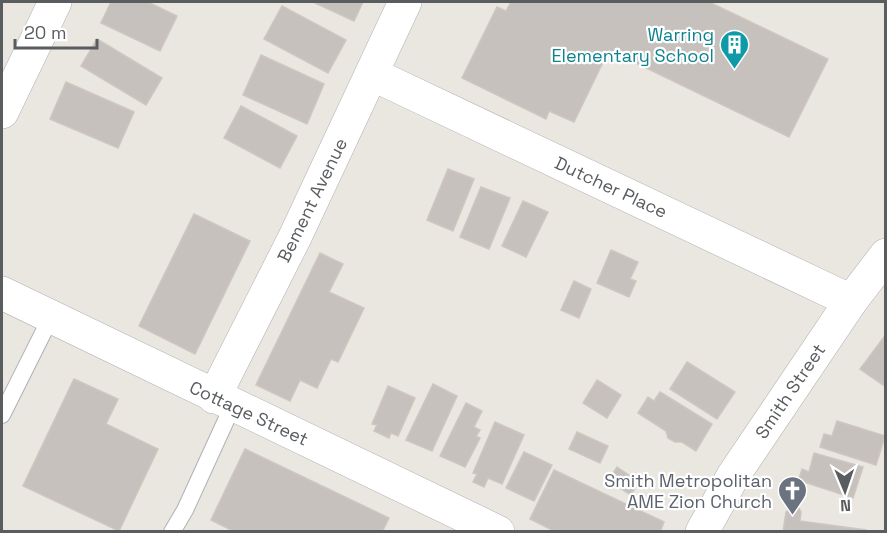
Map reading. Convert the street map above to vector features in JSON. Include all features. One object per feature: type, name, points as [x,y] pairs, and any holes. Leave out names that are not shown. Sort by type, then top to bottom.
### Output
[{"type":"street","points":[[2,112],[55,2]]},
{"type":"street","name":"Bement Avenue","points":[[224,401],[295,237],[405,2]]},
{"type":"street","name":"Dutcher Place","points":[[372,74],[851,301]]},
{"type":"street","name":"Smith Street","points":[[702,531],[733,476],[851,301],[885,255]]},
{"type":"street","name":"Cottage Street","points":[[2,293],[498,531]]},
{"type":"lane","points":[[2,415],[51,317]]},
{"type":"lane","points":[[172,531],[185,510],[224,401]]},
{"type":"building","points":[[111,2],[148,2],[177,16],[160,51],[101,23]]},
{"type":"building","points":[[313,2],[363,2],[354,21]]},
{"type":"building","name":"Warring Elementary School","points":[[511,2],[709,2],[828,59],[789,137],[609,50],[574,122],[549,111],[546,119],[462,78],[497,7],[506,11]]},
{"type":"building","points":[[282,6],[346,40],[328,73],[264,39]]},
{"type":"building","points":[[97,39],[162,78],[146,105],[81,66]]},
{"type":"building","points":[[261,55],[324,84],[307,124],[243,95]]},
{"type":"building","points":[[66,82],[134,112],[118,148],[50,119]]},
{"type":"building","points":[[241,106],[297,136],[280,168],[224,138]]},
{"type":"building","points":[[448,169],[474,179],[453,231],[427,220]]},
{"type":"building","points":[[481,187],[510,198],[489,249],[460,237]]},
{"type":"building","points":[[523,201],[548,212],[526,257],[502,246]]},
{"type":"building","points":[[194,214],[250,241],[195,354],[139,326]]},
{"type":"building","points":[[611,250],[638,262],[630,279],[636,281],[629,297],[597,283]]},
{"type":"building","points":[[320,253],[343,264],[329,292],[364,308],[338,362],[331,359],[317,388],[300,380],[290,401],[256,385]]},
{"type":"building","points":[[574,281],[591,289],[579,318],[561,310]]},
{"type":"building","points":[[884,337],[886,339],[886,387],[860,369]]},
{"type":"building","points":[[687,362],[735,392],[717,419],[670,389]]},
{"type":"building","points":[[74,379],[118,399],[106,424],[158,449],[119,531],[23,486]]},
{"type":"building","points":[[597,380],[621,395],[607,418],[583,403]]},
{"type":"building","points":[[433,384],[457,396],[432,451],[406,440]]},
{"type":"building","points":[[388,386],[415,398],[398,436],[391,433],[389,438],[374,431],[377,425],[372,424]]},
{"type":"building","points":[[660,392],[712,424],[696,451],[682,442],[675,442],[668,438],[666,431],[638,413],[648,397],[654,401]]},
{"type":"building","points":[[466,403],[482,411],[474,427],[480,430],[476,436],[480,438],[465,467],[440,456]]},
{"type":"building","points":[[837,421],[885,436],[876,465],[820,447],[824,434],[832,436]]},
{"type":"building","points":[[495,422],[524,435],[502,484],[488,478],[484,487],[473,482],[477,474],[473,473]]},
{"type":"building","points":[[577,432],[608,446],[600,463],[569,449]]},
{"type":"building","points":[[245,449],[389,518],[382,532],[235,532],[211,520]]},
{"type":"building","points":[[524,452],[552,465],[534,501],[506,488]]},
{"type":"building","points":[[814,453],[863,467],[853,498],[799,479],[802,469],[809,472]]},
{"type":"building","points":[[617,467],[639,482],[631,495],[608,481]]},
{"type":"building","points":[[554,470],[664,522],[660,532],[556,532],[530,519]]},
{"type":"building","name":"Smith Metropolitan AME Zion Church","points":[[797,505],[801,512],[800,521],[866,530],[866,532],[783,532],[786,512],[792,506]]},
{"type":"place","name":"Warring Elementary School","points":[[735,70]]},
{"type":"place","name":"Smith Metropolitan AME Zion Church","points":[[793,516]]}]
